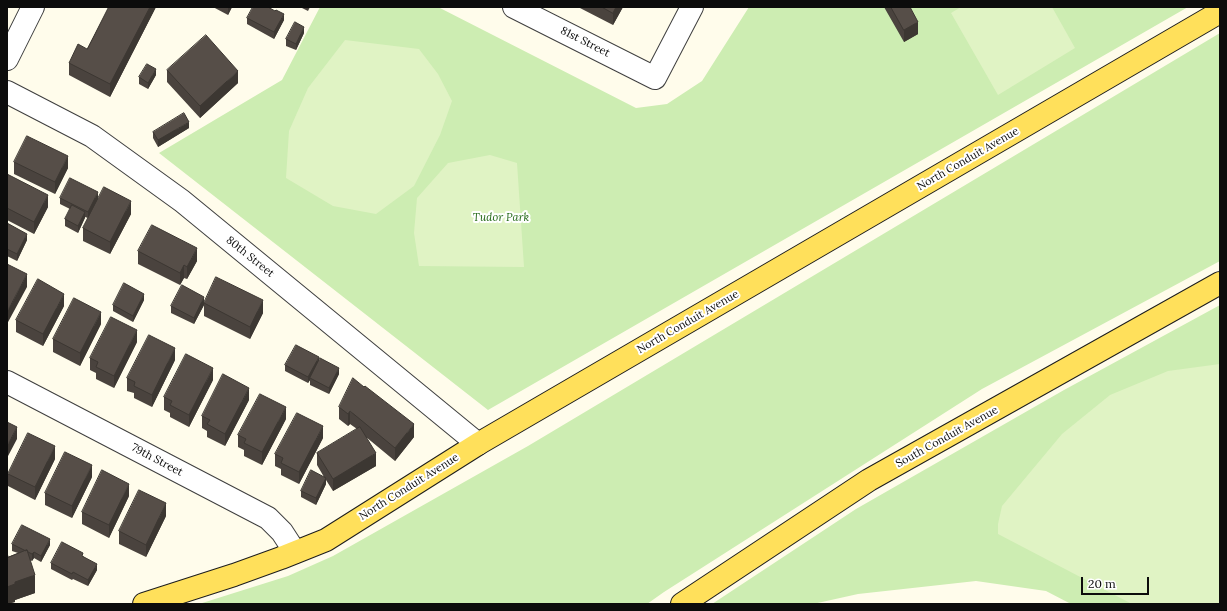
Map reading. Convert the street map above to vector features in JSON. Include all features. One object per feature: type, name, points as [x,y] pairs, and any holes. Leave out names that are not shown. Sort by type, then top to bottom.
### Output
[{"type":"main road","name":"North Conduit Avenue","points":[[144,604],[234,575],[326,540],[478,444],[1220,12]]},
{"type":"main road","name":"South Conduit Avenue","points":[[682,604],[869,480],[1220,283]]},
{"type":"street","points":[[7,59],[33,7]]},
{"type":"street","name":"81st Street","points":[[514,7],[655,78],[692,7]]},
{"type":"street","name":"80th Street","points":[[7,92],[92,136],[182,201],[478,444]]},
{"type":"street","name":"79th Street","points":[[7,382],[268,518],[282,532],[295,552]]},
{"type":"green space","name":"Tudor Park","points":[[320,7],[438,7],[636,108],[667,104],[702,81],[749,7],[1188,7],[488,410],[159,153],[282,80]]},
{"type":"green space","points":[[961,7],[1052,7],[1075,48],[998,95],[951,13]]},
{"type":"green space","points":[[1220,33],[1220,261],[982,389],[647,604],[199,604],[288,576],[333,556],[528,446]]},
{"type":"green space","points":[[345,40],[419,49],[438,74],[452,101],[440,135],[414,186],[376,214],[333,206],[286,178],[289,131],[308,88]]},
{"type":"green space","points":[[490,155],[517,163],[524,267],[419,266],[414,233],[417,198],[448,163]]},
{"type":"green space","points":[[1220,305],[1220,604],[1071,604],[1046,591],[976,581],[858,594],[813,604],[712,604],[856,509],[1064,390]]},
{"type":"green space","points":[[1220,364],[1220,604],[1132,604],[998,534],[998,524],[1002,506],[1062,434],[1110,395],[1168,371]]},
{"type":"building","points":[[109,7],[150,7],[110,84],[69,63],[78,44],[87,49]]},
{"type":"building","points":[[253,7],[268,7],[284,14],[274,32],[247,18]]},
{"type":"building","points":[[602,7],[616,7],[613,13]]},
{"type":"building","points":[[891,7],[910,7],[918,22],[904,30]]},
{"type":"building","points":[[295,22],[304,27],[296,44],[286,39]]},
{"type":"building","points":[[206,35],[238,71],[200,106],[167,70]]},
{"type":"building","points":[[147,64],[156,69],[148,83],[139,77]]},
{"type":"building","points":[[184,113],[189,122],[158,140],[153,132]]},
{"type":"building","points":[[27,136],[68,156],[55,182],[14,162]]},
{"type":"building","points":[[7,174],[48,195],[34,222],[7,208]]},
{"type":"building","points":[[70,178],[98,192],[88,212],[60,198]]},
{"type":"building","points":[[104,187],[131,201],[110,242],[83,228]]},
{"type":"building","points":[[72,205],[85,212],[78,226],[65,219]]},
{"type":"building","points":[[7,223],[27,234],[17,254],[7,249]]},
{"type":"building","points":[[152,225],[197,248],[187,267],[184,265],[180,273],[138,251]]},
{"type":"building","points":[[7,264],[27,274],[7,312]]},
{"type":"building","points":[[216,277],[263,300],[250,327],[204,303]]},
{"type":"building","points":[[38,279],[64,294],[43,334],[16,320]]},
{"type":"building","points":[[124,283],[144,294],[133,316],[113,305]]},
{"type":"building","points":[[182,285],[204,297],[194,318],[171,306]]},
{"type":"building","points":[[74,298],[101,312],[80,353],[53,339]]},
{"type":"building","points":[[111,317],[137,330],[114,376],[96,367],[98,362],[90,358]]},
{"type":"building","points":[[149,335],[175,348],[152,395],[134,386],[135,382],[127,378]]},
{"type":"building","points":[[296,345],[319,357],[308,377],[285,365]]},
{"type":"building","points":[[186,354],[213,368],[189,415],[170,405],[172,401],[164,397]]},
{"type":"building","points":[[320,358],[339,368],[329,388],[310,378]]},
{"type":"building","points":[[223,374],[249,388],[225,434],[207,424],[210,420],[202,416]]},
{"type":"building","points":[[353,378],[414,424],[395,448],[350,411],[348,414],[339,407]]},
{"type":"building","points":[[260,394],[286,407],[262,452],[244,443],[246,439],[238,435]]},
{"type":"building","points":[[297,413],[323,426],[299,472],[281,463],[283,458],[275,454]]},
{"type":"building","points":[[7,422],[17,427],[7,446]]},
{"type":"building","points":[[360,427],[376,453],[333,479],[317,453]]},
{"type":"building","points":[[28,433],[55,446],[35,487],[8,474]]},
{"type":"building","points":[[65,452],[92,465],[72,506],[45,493]]},
{"type":"building","points":[[102,470],[129,484],[109,525],[82,512]]},
{"type":"building","points":[[311,470],[326,478],[316,498],[301,491]]},
{"type":"building","points":[[139,490],[166,503],[146,545],[119,531]]},
{"type":"building","points":[[22,525],[50,539],[41,556],[34,552],[32,554],[27,550],[26,551],[12,544]]},
{"type":"building","points":[[62,542],[83,553],[82,556],[97,564],[88,580],[73,572],[72,574],[51,563]]},
{"type":"building","points":[[27,550],[35,575],[15,582],[15,584],[7,587],[7,552],[8,557]]}]
